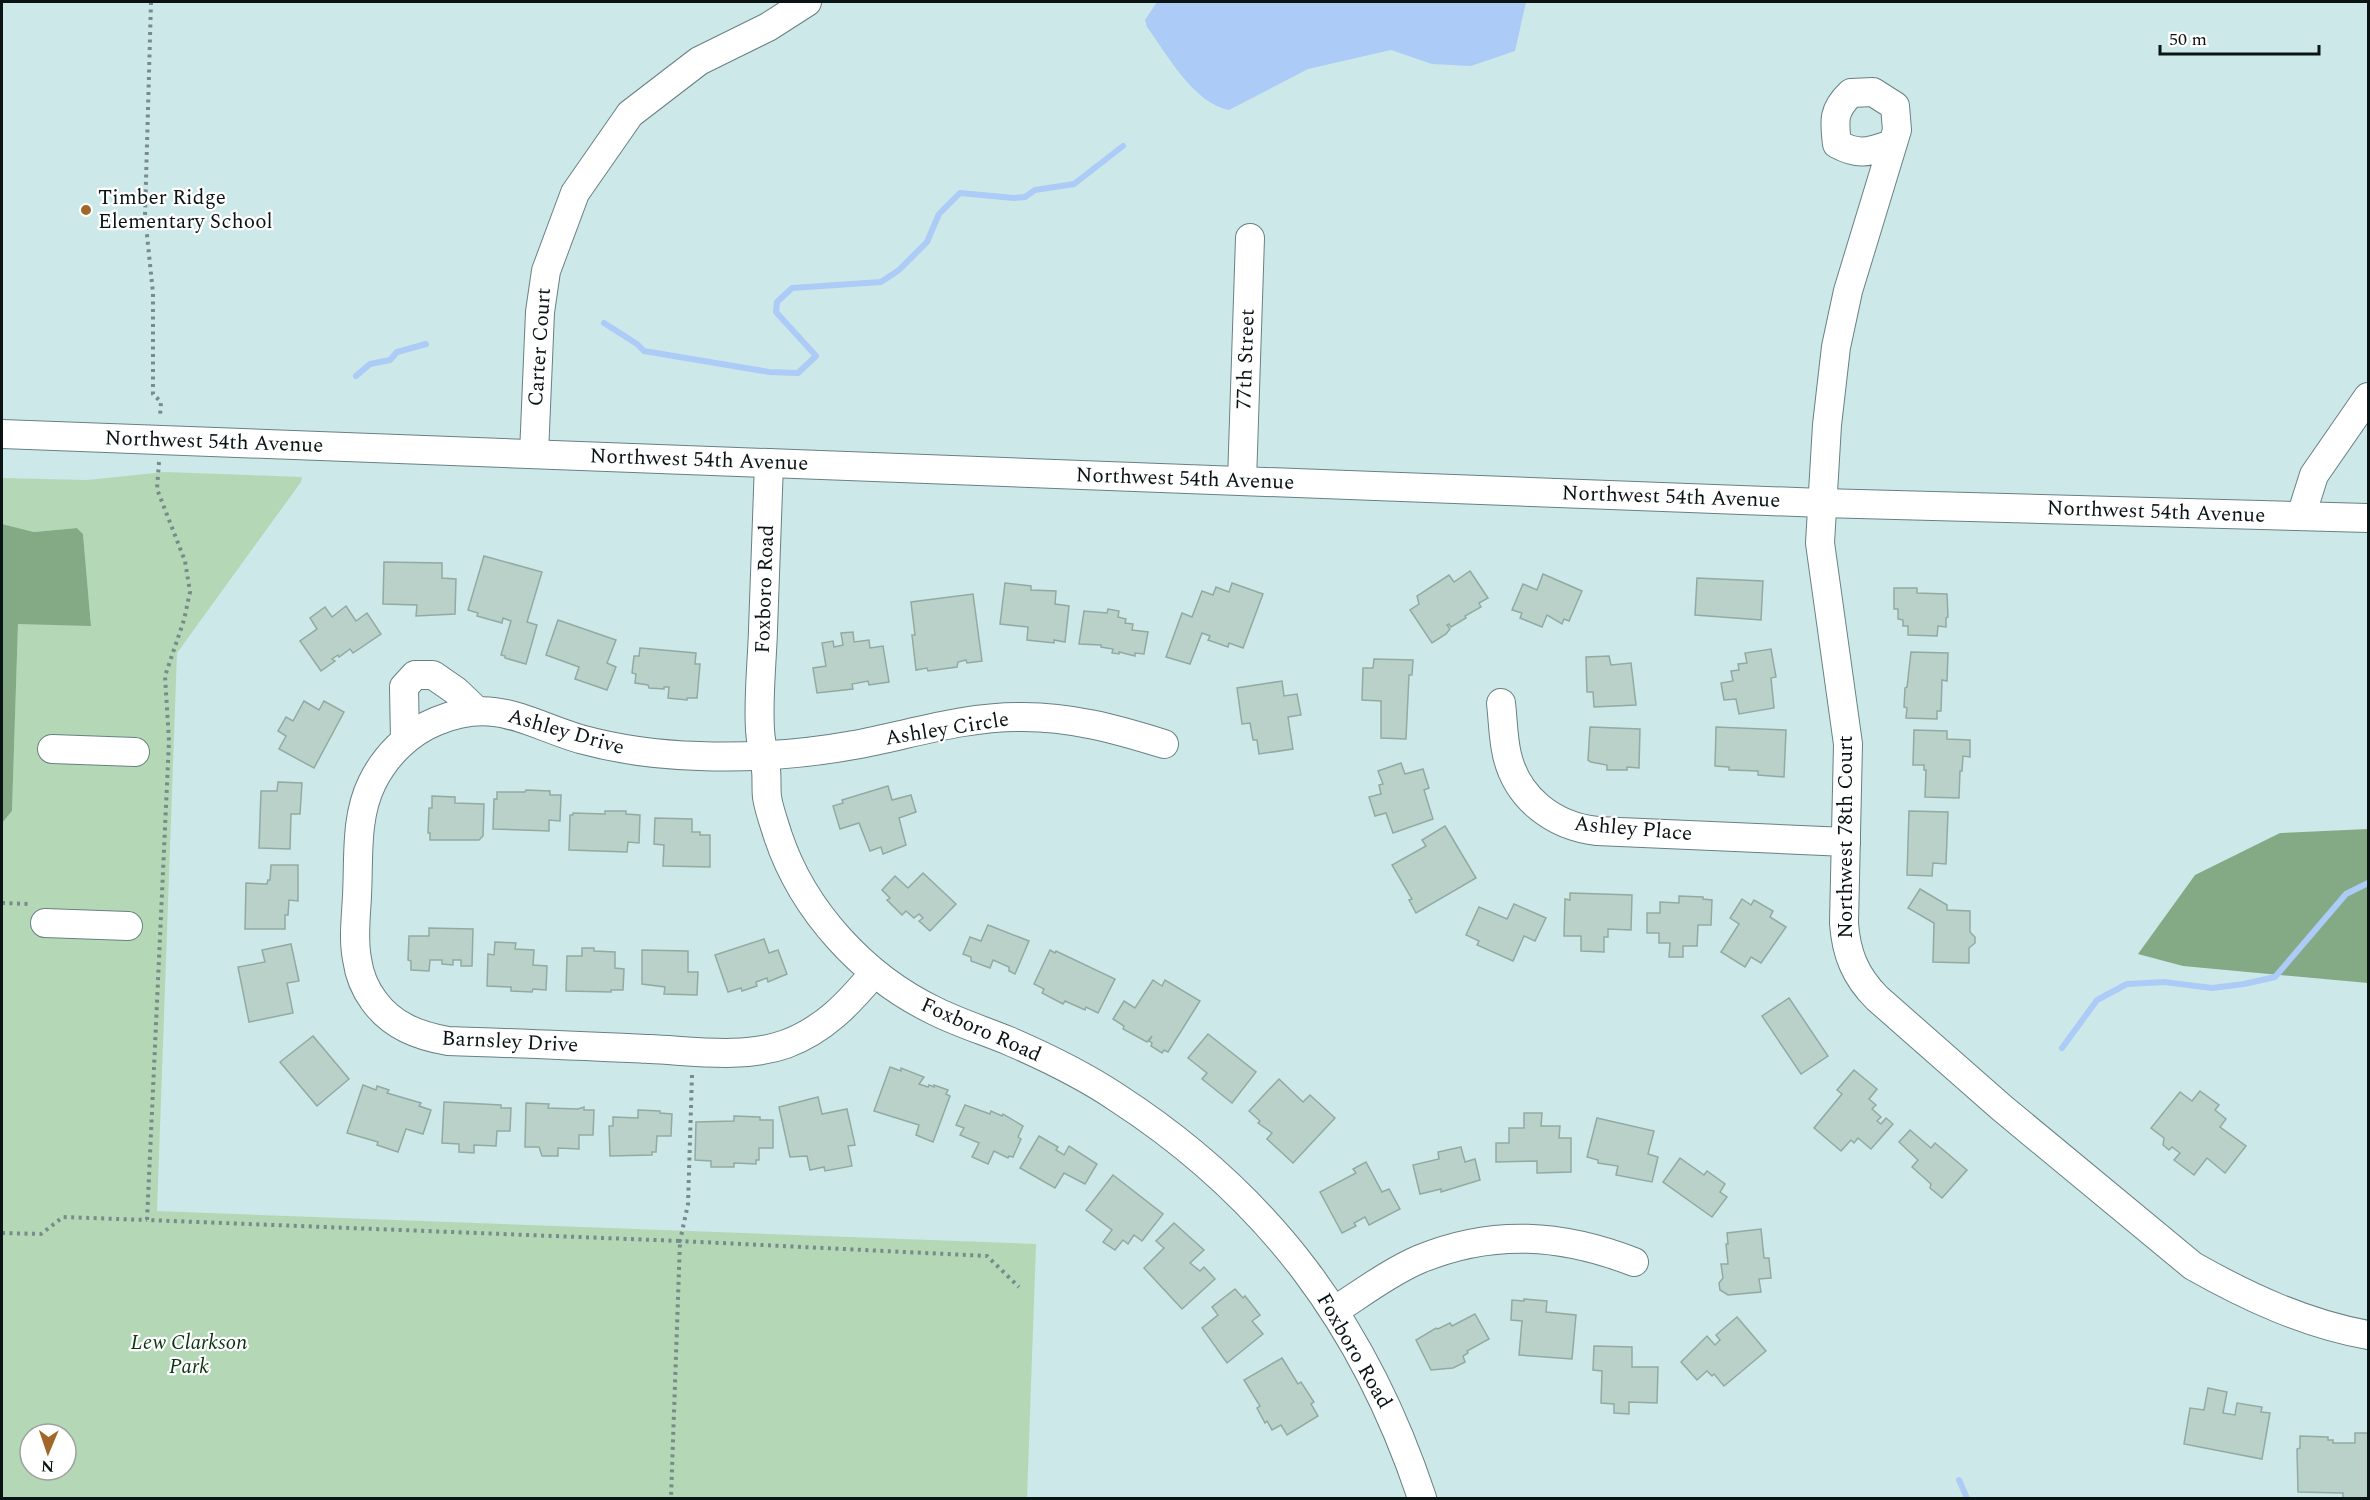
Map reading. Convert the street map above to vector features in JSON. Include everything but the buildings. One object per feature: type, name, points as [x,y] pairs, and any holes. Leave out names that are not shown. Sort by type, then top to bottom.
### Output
[{"type":"street","name":"Carter Court","points":[[534,454],[540,312],[546,271],[575,193],[630,114],[699,61],[768,27],[807,2]]},
{"type":"street","name":"Northwest 78th Court","points":[[1892,144],[1848,291],[1836,348],[1827,425],[1822,502],[1821,561],[1848,744],[1844,923],[1846,944],[1852,965],[1864,986],[1877,998],[2002,1108],[2193,1266],[2228,1286],[2287,1312],[2342,1330],[2368,1335]]},
{"type":"street","name":"77th Street","points":[[1242,481],[1250,238]]},
{"type":"street","points":[[2301,516],[2314,475],[2368,397]]},
{"type":"street","name":"Northwest 54th Avenue","points":[[2,434],[1822,502],[2368,518]]},
{"type":"street","name":"Foxboro Road","points":[[769,463],[760,721],[767,774],[767,796],[779,839],[796,876],[825,921],[845,945],[874,973],[935,1012],[1059,1064],[1114,1095],[1162,1128],[1208,1165],[1254,1209],[1298,1260],[1334,1311],[1379,1388],[1405,1447],[1422,1498]]},
{"type":"street","name":"Ashley Drive","points":[[405,740],[404,687],[415,675],[434,675],[456,691],[477,711]]},
{"type":"street","name":"Ashley Place","points":[[1501,703],[1506,753],[1513,774],[1526,795],[1542,810],[1562,822],[1596,831],[1846,843]]},
{"type":"street","name":"Ashley Drive","points":[[437,720],[477,711],[504,712],[578,738],[622,749],[665,755],[763,754]]},
{"type":"street","name":"Ashley Circle","points":[[763,754],[850,746],[971,720],[1017,717],[1062,719],[1108,726],[1164,744]]},
{"type":"street","name":"Barnsley Drive","points":[[437,720],[405,740],[385,761],[371,784],[363,807],[360,831],[355,940],[357,960],[363,982],[374,1001],[388,1017],[407,1029],[427,1037],[448,1041],[693,1051],[757,1051],[785,1044],[810,1033],[833,1017],[874,973]]},
{"type":"street","points":[[52,749],[135,752]]},
{"type":"street","points":[[40,914],[128,926]]},
{"type":"street","points":[[1334,1311],[1380,1281],[1419,1260],[1453,1248],[1490,1240],[1526,1238],[1564,1241],[1601,1249],[1634,1262]]},
{"type":"path","points":[[147,1220],[169,741],[165,676],[184,620],[190,592],[185,561],[157,489],[161,402],[153,394],[153,293],[145,216],[151,2]]},
{"type":"path","points":[[2,903],[40,914]]},
{"type":"path","points":[[671,1498],[680,1241],[687,1204],[693,1051]]},
{"type":"path","points":[[2,1233],[41,1234],[63,1217],[680,1241],[987,1256],[1019,1287]]},
{"type":"green space","name":"Lew Clarkson Park","points":[[165,472],[302,477],[301,482],[177,653],[157,1211],[1036,1244],[1027,1498],[2,1498],[2,823],[12,811],[18,623],[91,625],[83,534],[77,528],[34,532],[2,524],[2,478],[87,480]]},
{"type":"green space","points":[[2,524],[34,532],[77,528],[83,534],[91,626],[18,624],[12,811],[2,823]]},
{"type":"green space","points":[[2368,829],[2368,983],[2183,966],[2138,954],[2195,875],[2280,833]]},
{"type":"water","points":[[1157,2],[1526,2],[1515,51],[1471,66],[1432,64],[1391,50],[1308,69],[1229,110],[1216,106],[1193,88],[1147,27],[1145,20]]},
{"type":"waterway","points":[[604,323],[644,351],[769,372],[798,373],[816,356],[776,312],[777,302],[792,288],[881,282],[899,270],[927,242],[939,214],[960,193],[1014,198],[1025,197],[1035,190],[1074,184],[1123,146]]},
{"type":"waterway","points":[[356,376],[370,364],[390,360],[397,352],[426,344]]},
{"type":"waterway","points":[[2062,1048],[2097,1000],[2127,984],[2164,982],[2212,988],[2275,977],[2346,894],[2368,883]]},
{"type":"waterway","points":[[1959,1480],[1967,1498]]},
{"type":"place","name":"Timber Ridge Elementary School","points":[[86,210]]}]
